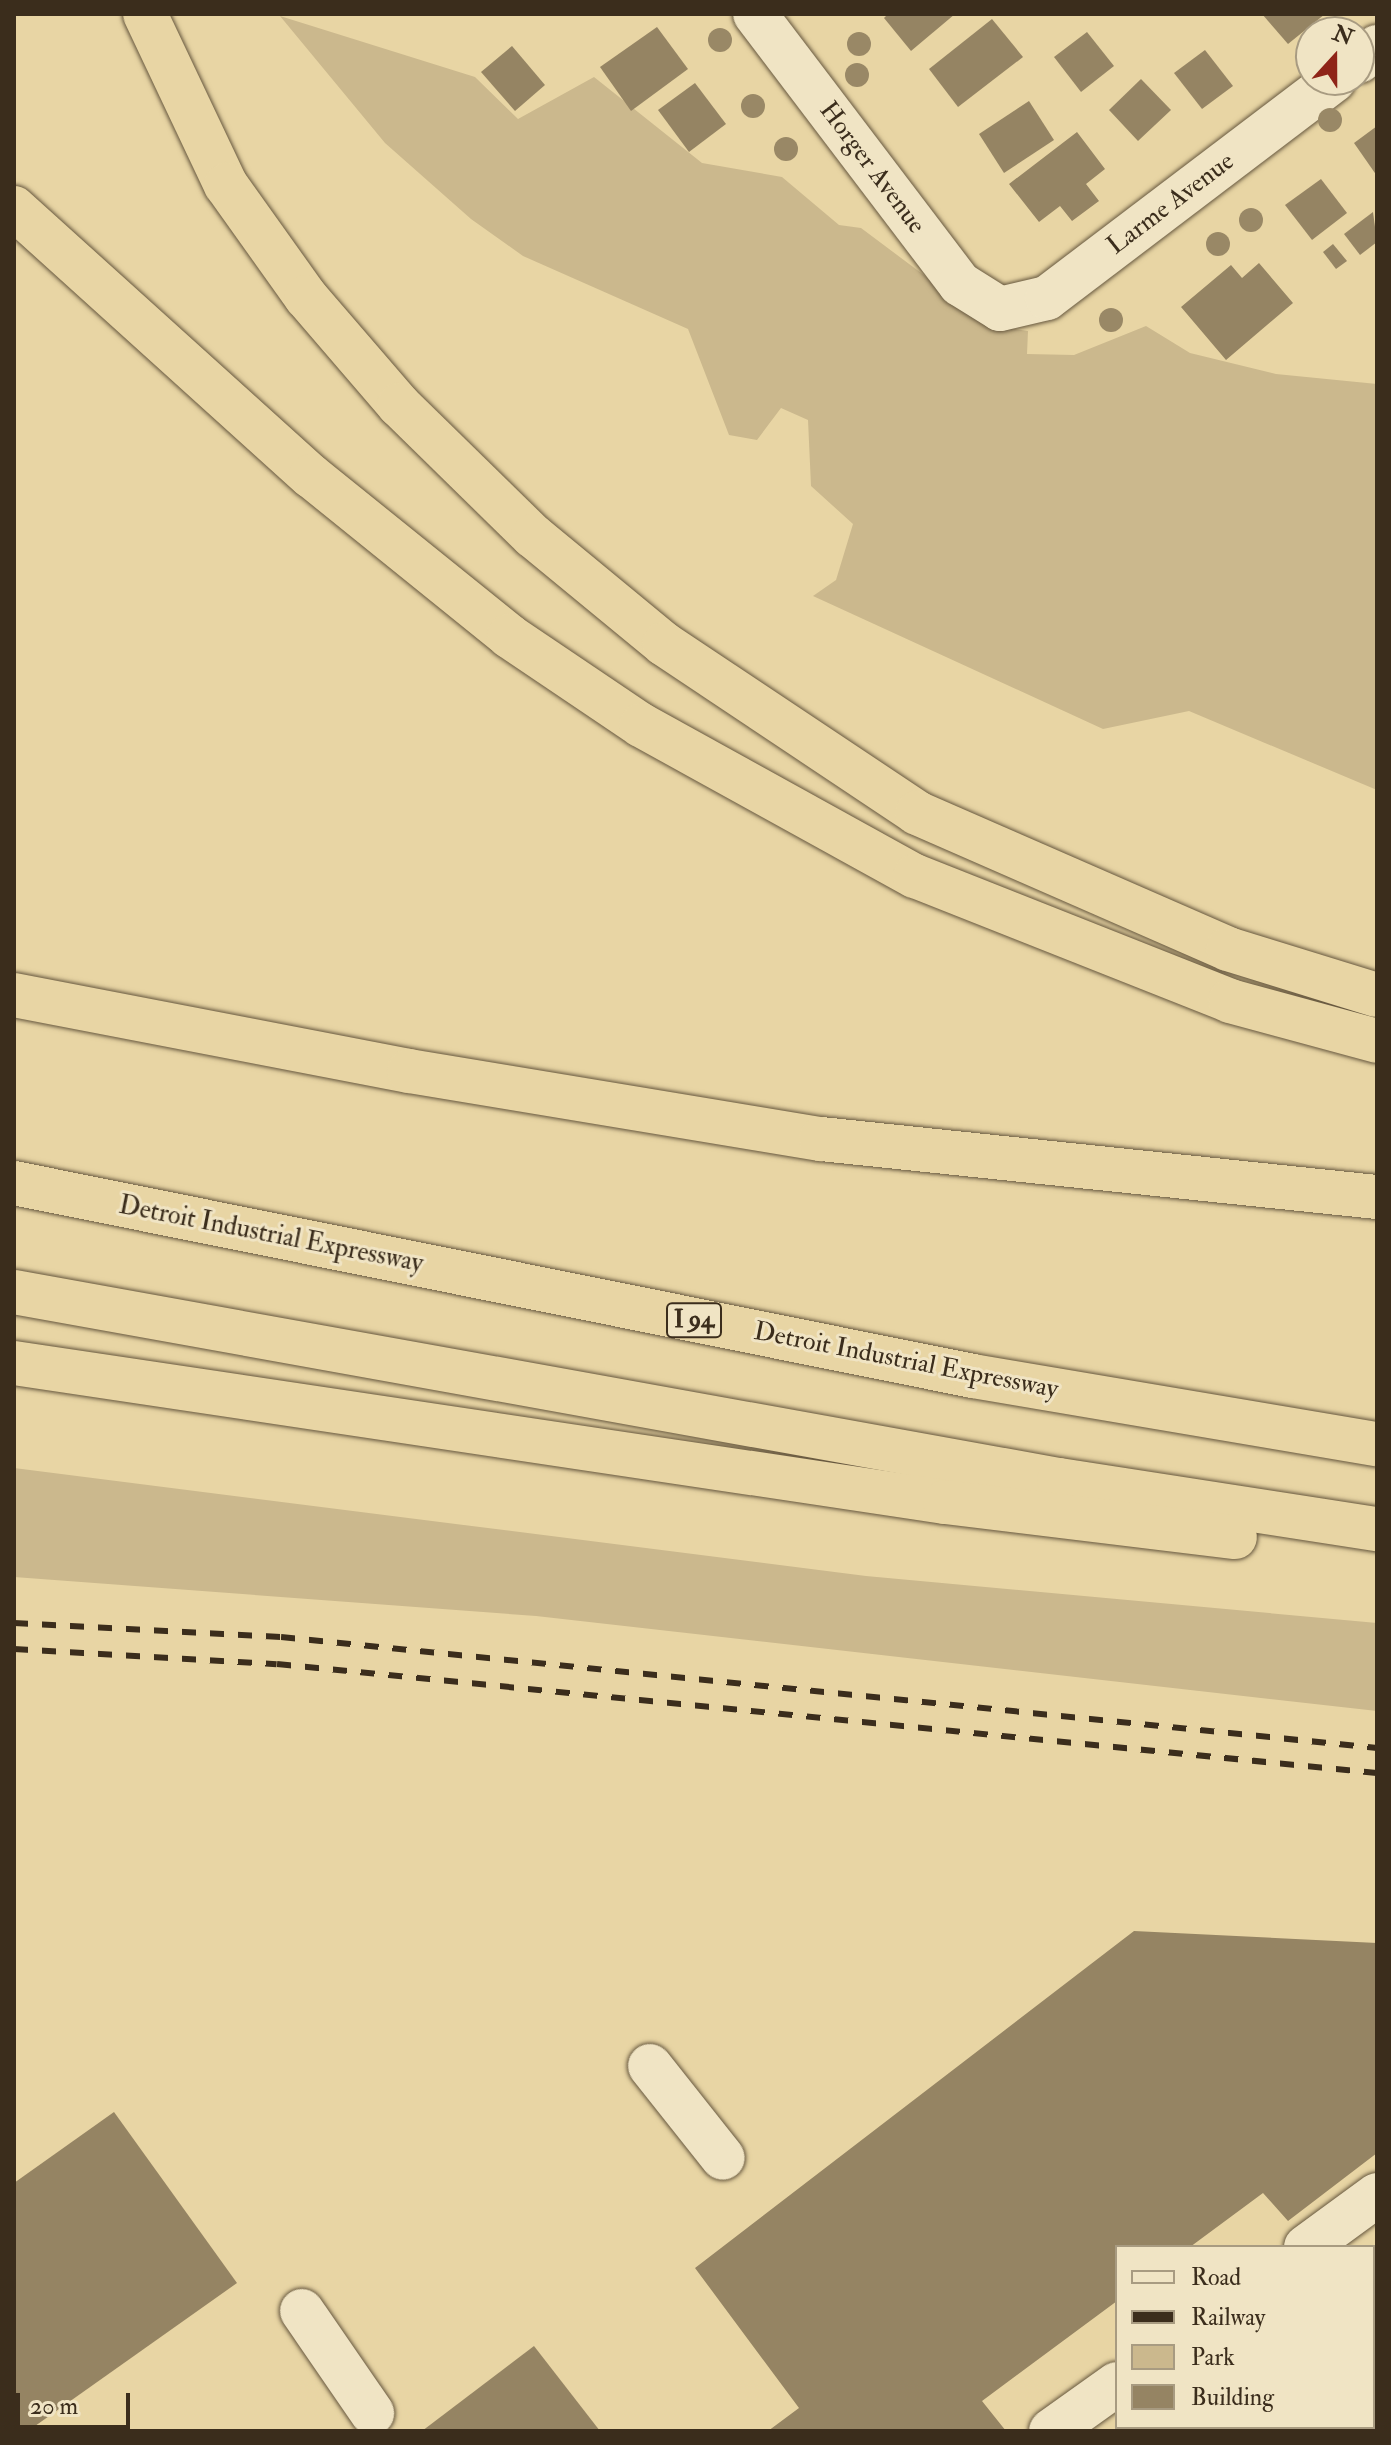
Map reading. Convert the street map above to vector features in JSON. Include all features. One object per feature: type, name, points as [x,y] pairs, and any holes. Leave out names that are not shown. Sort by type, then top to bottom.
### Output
[{"type":"highway","points":[[145,14],[226,185],[306,297],[399,405],[522,525],[664,644],[917,813],[1214,943],[1377,995]]},
{"type":"highway","points":[[20,213],[311,476],[509,636],[641,725],[929,882],[1230,1001],[1377,1041]]},
{"type":"highway","points":[[14,995],[409,1071],[821,1139],[1377,1197]]},
{"type":"highway","name":"Detroit Industrial Expressway","points":[[14,1183],[973,1376],[1377,1444]]},
{"type":"highway","points":[[14,1292],[1059,1480],[1377,1529]]},
{"type":"highway","points":[[14,1363],[945,1502],[1377,1552]]},
{"type":"street","name":"Horger Avenue","points":[[755,14],[960,284],[1000,309]]},
{"type":"street","name":"Larme Avenue","points":[[1000,309],[1047,298],[1313,96]]},
{"type":"street","points":[[650,2066],[723,2158]]},
{"type":"street","points":[[1310,2245],[1377,2195]]},
{"type":"street","points":[[302,2311],[372,2413]]},
{"type":"street","points":[[1051,2431],[1115,2385]]},
{"type":"green space","points":[[280,16],[475,77],[518,119],[594,77],[702,163],[782,177],[839,225],[861,228],[992,326],[1028,331],[1027,354],[1074,355],[1146,326],[1190,353],[1276,374],[1377,384],[1377,790],[1189,711],[1103,729],[813,596],[836,580],[853,524],[811,486],[808,420],[781,408],[757,440],[729,435],[688,329],[523,256],[471,219],[385,143]]},
{"type":"green space","points":[[14,1468],[866,1576],[1377,1623],[1377,1711],[536,1616],[14,1577]]},
{"type":"building","points":[[888,14],[955,14],[911,51],[884,18]]},
{"type":"building","points":[[1262,14],[1325,14],[1295,16],[1295,38],[1288,44]]},
{"type":"building","points":[[992,19],[1023,57],[958,107],[929,69]]},
{"type":"building","points":[[657,27],[688,69],[631,111],[600,67]]},
{"type":"building","points":[[1087,32],[1114,66],[1081,92],[1054,57]]},
{"type":"building","points":[[512,46],[545,85],[515,111],[481,72]]},
{"type":"building","points":[[1205,50],[1233,86],[1202,109],[1174,73]]},
{"type":"building","points":[[1141,79],[1171,110],[1138,141],[1109,110]]},
{"type":"building","points":[[695,83],[726,124],[689,152],[658,110]]},
{"type":"building","points":[[1029,101],[1054,140],[1004,173],[979,134]]},
{"type":"building","points":[[1377,126],[1377,176],[1354,143]]},
{"type":"building","points":[[1077,132],[1105,169],[1086,184],[1099,201],[1072,221],[1060,206],[1039,222],[1009,184]]},
{"type":"building","points":[[1321,179],[1347,213],[1312,240],[1285,205]]},
{"type":"building","points":[[1373,212],[1377,242],[1360,255],[1344,234]]},
{"type":"building","points":[[1333,244],[1347,261],[1336,269],[1323,252]]},
{"type":"building","points":[[1259,263],[1293,303],[1226,360],[1181,307],[1231,265],[1242,278]]},
{"type":"building","points":[[1134,1931],[1377,1943],[1377,2153],[1288,2221],[1263,2193],[1193,2245],[1115,2245],[1115,2302],[982,2401],[1006,2431],[768,2431],[799,2408],[695,2268]]},
{"type":"building","points":[[114,2112],[237,2283],[28,2431],[14,2431],[14,2183]]},
{"type":"building","points":[[534,2346],[600,2431],[422,2431]]},
{"type":"railway","points":[[14,1623],[281,1637],[1377,1748]]},
{"type":"railway","points":[[14,1649],[277,1664],[1377,1773]]}]
